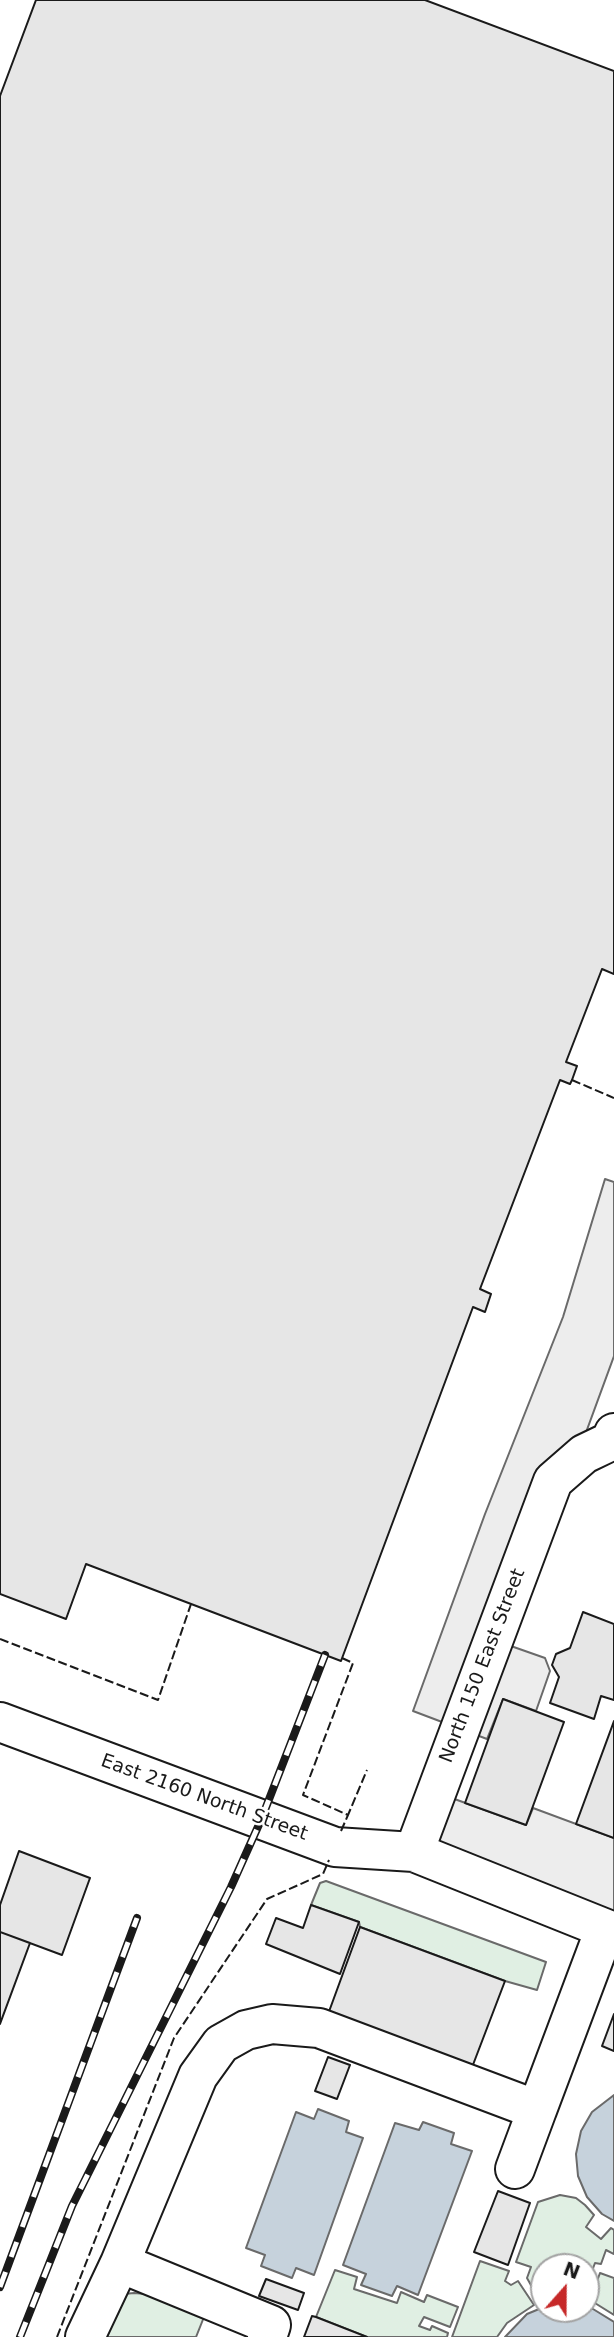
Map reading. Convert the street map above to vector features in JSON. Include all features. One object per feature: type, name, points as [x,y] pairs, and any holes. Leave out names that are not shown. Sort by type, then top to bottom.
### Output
[{"type":"street","name":"North 150 East Street","points":[[414,1852],[553,1481],[584,1454],[611,1441],[614,1433]]},
{"type":"street","name":"East 2160 North Street","points":[[0,1722],[335,1847],[414,1852],[609,1930]]},
{"type":"street","points":[[515,2169],[609,1930]]},
{"type":"street","points":[[85,2337],[120,2263],[198,2076],[222,2044],[246,2030],[272,2024],[319,2028],[537,2110]]},
{"type":"street","points":[[120,2263],[271,2325],[267,2337]]},
{"type":"green space","points":[[326,1881],[546,1962],[537,1990],[505,1981],[360,1927],[359,1922],[311,1905],[320,1883]]},
{"type":"green space","points":[[560,2195],[576,2198],[594,2215],[586,2227],[601,2239],[611,2228],[614,2230],[614,2254],[606,2250],[601,2264],[600,2253],[530,2253],[530,2267],[516,2262],[538,2202]]},
{"type":"green space","points":[[480,2261],[509,2271],[505,2281],[511,2285],[518,2281],[530,2299],[530,2308],[507,2323],[497,2337],[452,2337]]},
{"type":"green space","points":[[335,2270],[357,2277],[354,2289],[397,2303],[401,2292],[424,2302],[427,2295],[458,2307],[450,2327],[424,2317],[419,2326],[430,2330],[432,2326],[448,2333],[447,2337],[367,2337],[316,2317]]},
{"type":"green space","points":[[600,2273],[614,2278],[614,2315],[600,2306]]},
{"type":"green space","points":[[124,2294],[146,2294],[204,2317],[196,2337],[99,2337]]},
{"type":"shaded area","points":[[605,1179],[614,1182],[614,1356],[508,1645],[545,1658],[550,1671],[536,1711],[503,1699],[487,1739],[413,1711],[485,1514],[563,1317]]},
{"type":"shaded area","points":[[438,1793],[526,1825],[533,1808],[614,1838],[614,1946],[407,1868]]},
{"type":"shaded area","points":[[614,2095],[614,2221],[602,2214],[587,2197],[578,2176],[576,2154],[581,2131],[592,2112]]},
{"type":"shaded area","points":[[318,2109],[349,2121],[346,2132],[363,2138],[314,2275],[296,2268],[292,2278],[261,2266],[265,2255],[246,2248],[296,2112],[314,2119]]},
{"type":"shaded area","points":[[423,2122],[454,2133],[451,2144],[472,2151],[418,2295],[397,2286],[392,2296],[361,2285],[366,2274],[343,2265],[395,2123],[419,2130]]},
{"type":"shaded area","points":[[530,2313],[530,2323],[600,2323],[600,2313],[614,2322],[614,2337],[505,2337]]},
{"type":"building","points":[[36,0],[425,0],[614,71],[614,974],[602,969],[566,1062],[577,1066],[572,1080],[570,1084],[560,1080],[480,1289],[491,1294],[485,1312],[473,1307],[341,1661],[86,1564],[66,1619],[0,1594],[0,96]]},
{"type":"building","points":[[583,1612],[614,1624],[614,1700],[601,1696],[594,1719],[550,1703],[559,1677],[552,1665],[556,1654],[570,1648]]},
{"type":"building","points":[[503,1699],[564,1722],[526,1825],[465,1803]]},
{"type":"building","points":[[614,1721],[614,1838],[576,1824]]},
{"type":"building","points":[[19,1851],[90,1878],[62,1955],[0,1932],[0,1905]]},
{"type":"building","points":[[311,1905],[359,1922],[340,1974],[266,1944],[276,1918],[303,1928]]},
{"type":"building","points":[[360,1927],[505,1981],[471,2070],[327,2017]]},
{"type":"building","points":[[0,1932],[30,1943],[0,2024]]},
{"type":"building","points":[[614,2014],[614,2051],[602,2046]]},
{"type":"building","points":[[328,2057],[350,2065],[337,2099],[315,2091]]},
{"type":"building","points":[[498,2191],[530,2203],[508,2265],[474,2252]]},
{"type":"building","points":[[266,2279],[304,2293],[298,2310],[259,2296]]},
{"type":"building","points":[[312,2316],[316,2317],[367,2337],[304,2337]]},
{"type":"railway","points":[[20,2337],[72,2206],[231,1887],[261,1820],[325,1655]]},
{"type":"railway","points":[[0,2287],[137,1918]]},
{"type":"fence","points":[[572,1080],[614,1098]]},
{"type":"fence","points":[[0,1639],[158,1700],[191,1604]]},
{"type":"fence","points":[[342,1658],[353,1663],[303,1795],[348,1815],[367,1770]]},
{"type":"fence","points":[[341,1831],[348,1815]]},
{"type":"fence","points":[[57,2337],[174,2038],[267,1899],[323,1874],[329,1860]]}]
